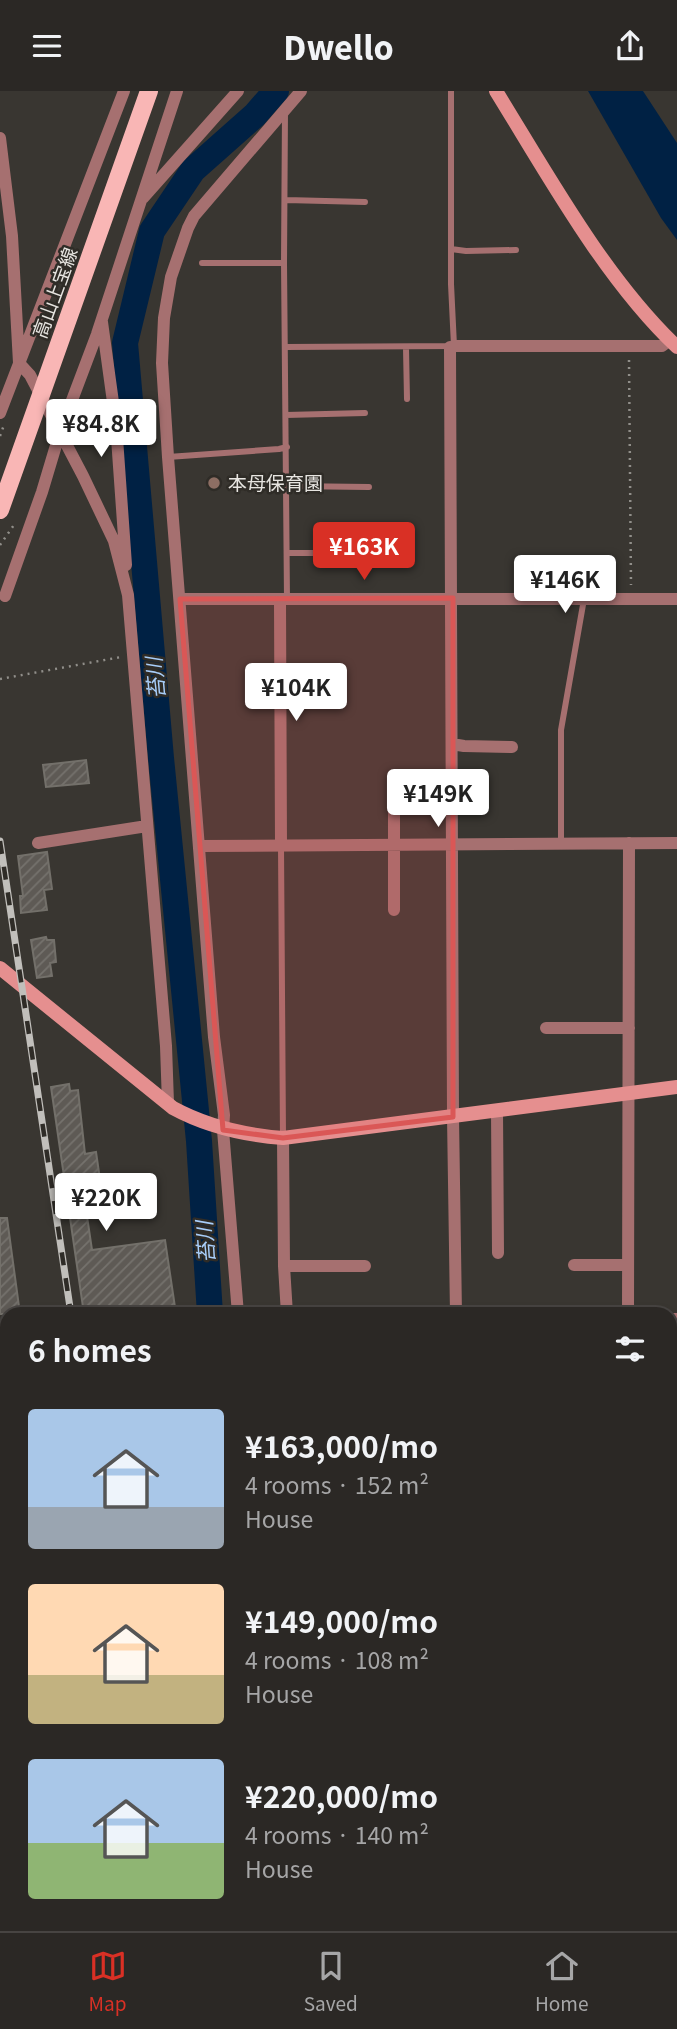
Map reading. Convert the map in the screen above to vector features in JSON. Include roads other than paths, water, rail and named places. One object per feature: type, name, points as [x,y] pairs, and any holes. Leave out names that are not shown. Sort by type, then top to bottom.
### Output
[{"type":"main road","name":"高山上宝線","points":[[0,510],[149,91]]},
{"type":"street","points":[[0,413],[124,91]]},
{"type":"street","points":[[5,596],[177,91]]},
{"type":"street","points":[[139,202],[238,91]]},
{"type":"street","points":[[237,1307],[221,1128],[224,1115],[214,1037],[168,457],[162,363],[164,318],[171,277],[194,216],[301,91]]},
{"type":"street","points":[[456,1307],[450,607],[453,598],[452,347],[629,347],[673,343],[601,257],[496,91]]},
{"type":"street","points":[[0,138],[12,236],[19,363],[30,375],[114,541],[128,595]]},
{"type":"street","points":[[101,318],[106,337],[116,424],[132,655],[171,1106]]},
{"type":"street","points":[[180,599],[677,599]]},
{"type":"street","points":[[281,846],[284,600]]},
{"type":"street","points":[[452,744],[512,747]]},
{"type":"street","points":[[394,780],[394,910]]},
{"type":"street","points":[[38,843],[147,826]]},
{"type":"street","points":[[628,1307],[629,843]]},
{"type":"street","points":[[200,846],[677,843]]},
{"type":"street","points":[[0,968],[171,1106],[190,1117],[248,1135],[283,1138],[677,1087]]},
{"type":"street","points":[[546,1028],[629,1028]]},
{"type":"street","points":[[497,1111],[498,1253]]},
{"type":"street","points":[[283,1138],[287,1307]]},
{"type":"street","points":[[574,1265],[628,1265]]},
{"type":"street","points":[[284,1266],[365,1266]]},
{"type":"lane","points":[[285,347],[452,347],[451,91]]},
{"type":"lane","points":[[284,600],[288,553],[285,109]]},
{"type":"lane","points":[[286,200],[365,202]]},
{"type":"lane","points":[[451,249],[516,250]]},
{"type":"lane","points":[[202,263],[284,263]]},
{"type":"lane","points":[[406,348],[407,398]]},
{"type":"lane","points":[[286,415],[365,413]]},
{"type":"lane","points":[[168,457],[287,447]]},
{"type":"lane","points":[[287,486],[369,487]]},
{"type":"lane","points":[[288,553],[347,553]]},
{"type":"lane","points":[[560,845],[561,730],[584,599]]},
{"type":"lane","points":[[281,846],[283,1138]]},
{"type":"water","points":[[588,91],[643,91],[677,143],[677,240],[661,218]]},
{"type":"waterway","name":"苔川","points":[[210,1307],[199,1141],[161,758],[125,343],[152,231],[193,170],[255,115],[276,91]]},
{"type":"railway","points":[[0,841],[70,1307]]},
{"type":"place","name":"本母保育園","points":[[214,483]]}]
